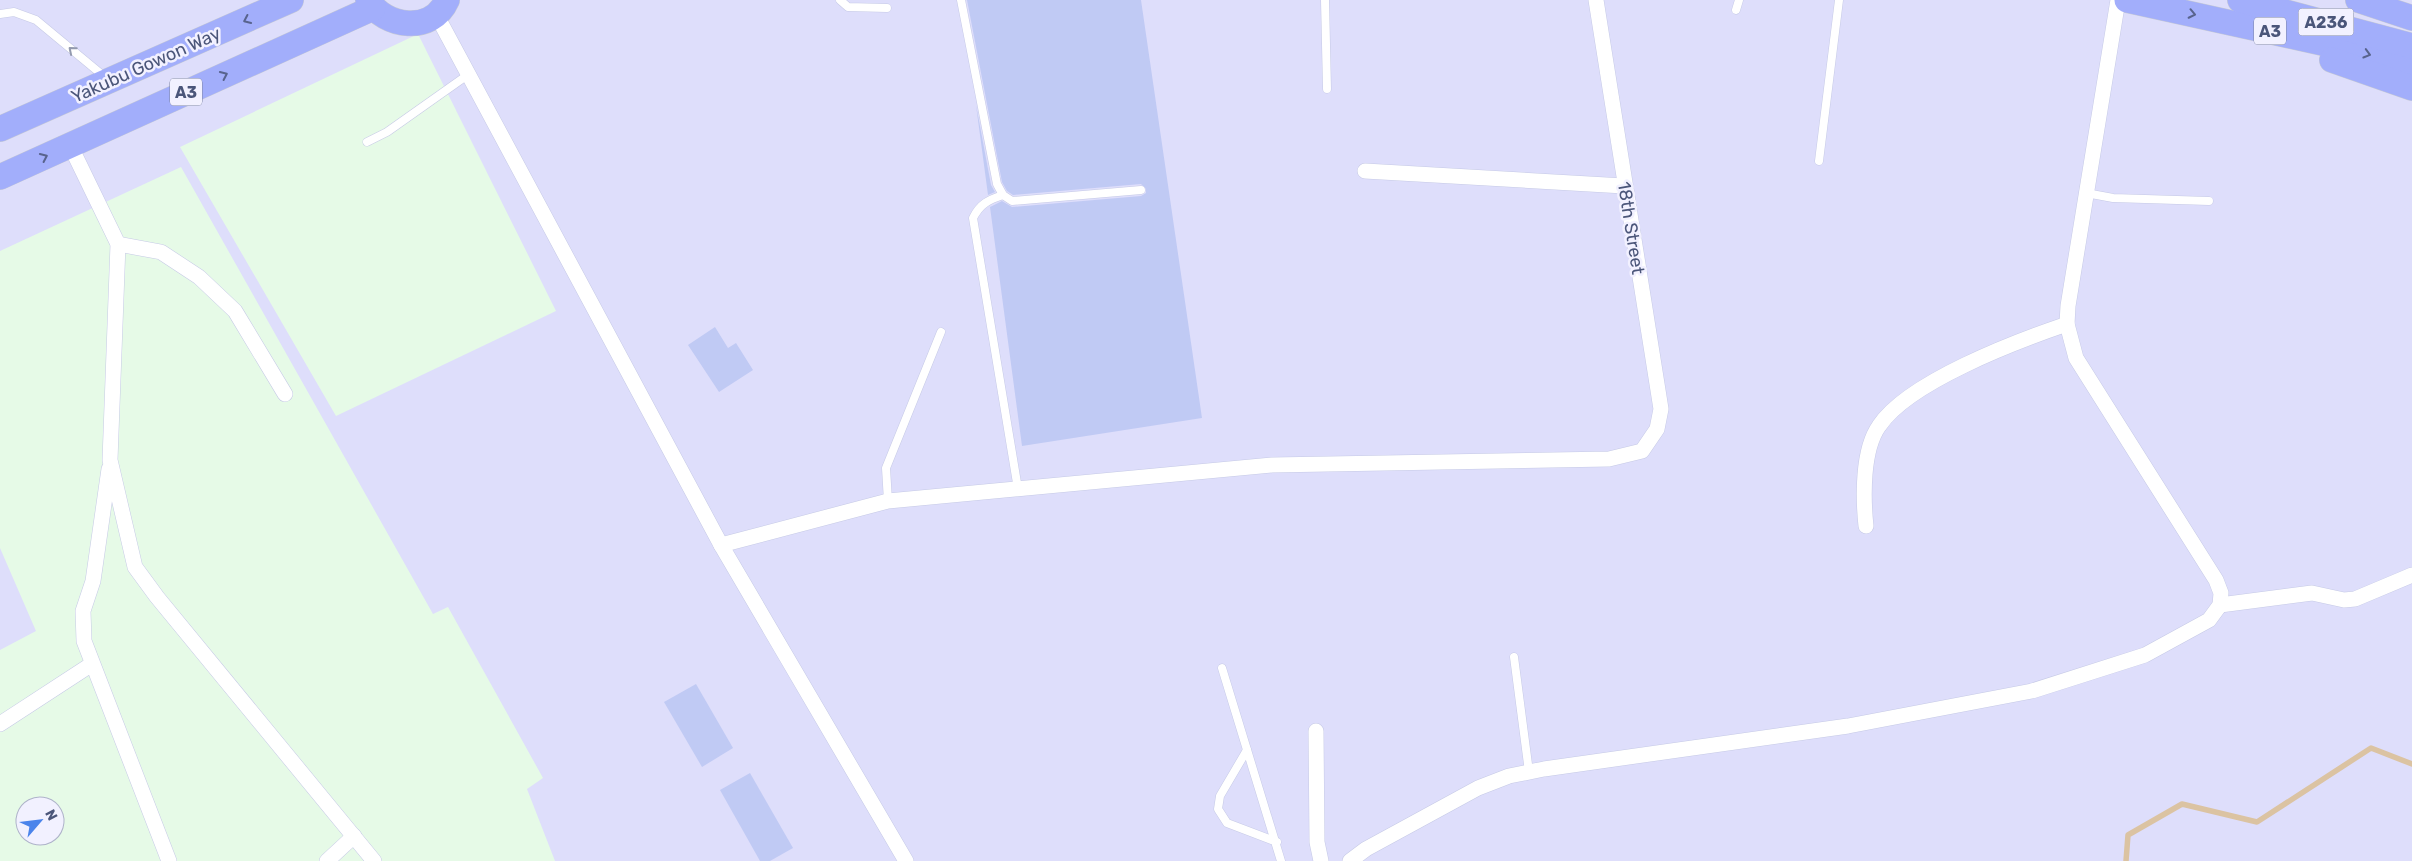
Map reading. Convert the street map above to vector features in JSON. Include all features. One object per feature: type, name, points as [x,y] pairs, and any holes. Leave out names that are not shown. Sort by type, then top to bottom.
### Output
[{"type":"highway","name":"Yakubu Gowon Way","points":[[0,129],[291,0]]},
{"type":"highway","name":"A3","points":[[2127,0],[2345,48],[2412,66]]},
{"type":"highway","name":"A236","points":[[2240,0],[2412,46]]},
{"type":"highway","name":"A236","points":[[2358,0],[2412,18]]},
{"type":"highway","name":"A3","points":[[0,177],[371,4]]},
{"type":"highway","points":[[371,4],[384,17],[397,23],[411,24],[424,21],[442,7]]},
{"type":"highway","points":[[2218,20],[2412,88]]},
{"type":"street","name":"18th Street","points":[[1018,489],[1272,465],[1609,459],[1642,451],[1657,429],[1661,409],[1624,186],[1596,0]]},
{"type":"street","points":[[1350,861],[1366,849],[1478,788],[1509,776],[1848,726],[2032,691],[2145,655],[2209,620],[2220,605],[2221,593],[2216,580],[2076,358],[2067,324],[2068,306],[2118,0]]},
{"type":"street","points":[[442,7],[469,74],[721,545],[906,861]]},
{"type":"street","points":[[70,146],[118,244],[110,460],[93,581],[83,611],[84,641],[169,861]]},
{"type":"street","points":[[1365,171],[1624,186]]},
{"type":"street","points":[[118,244],[161,252],[199,277],[236,311],[285,394]]},
{"type":"street","points":[[1866,526],[1863,498],[1869,452],[1878,427],[1894,407],[1930,383],[1980,359],[2023,339],[2067,324]]},
{"type":"street","points":[[110,460],[135,567],[157,597],[374,861]]},
{"type":"street","points":[[721,545],[888,501],[1018,489]]},
{"type":"street","points":[[2220,605],[2312,594],[2344,600],[2355,599],[2412,575]]},
{"type":"street","points":[[0,724],[92,664]]},
{"type":"street","points":[[1316,731],[1317,842],[1321,861]]},
{"type":"street","points":[[328,861],[354,836]]},
{"type":"lane","points":[[840,0],[848,7],[887,8]]},
{"type":"lane","points":[[961,0],[997,184],[1003,195],[1012,201],[1141,190]]},
{"type":"lane","points":[[1325,0],[1327,89]]},
{"type":"lane","points":[[1736,10],[1739,0]]},
{"type":"lane","points":[[1819,161],[1839,0]]},
{"type":"lane","points":[[0,14],[14,12],[36,20],[110,81]]},
{"type":"lane","points":[[367,142],[387,132],[469,74]]},
{"type":"lane","points":[[2086,193],[2112,198],[2208,201]]},
{"type":"lane","points":[[1003,195],[987,200],[978,208],[973,218],[1018,489]]},
{"type":"lane","points":[[888,501],[886,468],[941,332]]},
{"type":"lane","points":[[1514,656],[1529,772]]},
{"type":"lane","points":[[1222,668],[1277,842],[1281,861]]},
{"type":"lane","points":[[1247,750],[1220,796],[1218,809],[1227,823],[1277,842]]},
{"type":"shaded area","points":[[0,0],[2412,0],[2412,861],[0,861]]},
{"type":"shaded area","points":[[418,34],[556,311],[336,416],[180,147]]},
{"type":"shaded area","points":[[181,167],[433,614],[448,607],[543,778],[527,789],[555,861],[0,861],[0,650],[36,631],[0,548],[0,251]]},
{"type":"building","points":[[967,0],[1141,0],[1202,418],[1022,446],[990,207],[1002,201],[1012,207],[1141,196],[1146,193],[1146,189],[1141,184],[1013,195],[1007,191],[1002,182]]},
{"type":"building","points":[[976,105],[991,185],[995,192],[988,195]]},
{"type":"building","points":[[715,327],[728,348],[736,343],[753,370],[719,392],[688,345]]},
{"type":"building","points":[[696,684],[733,748],[702,767],[664,702]]},
{"type":"building","points":[[750,773],[793,848],[770,861],[760,861],[720,790]]},
{"type":"waterway","points":[[2126,861],[2128,835],[2182,804],[2257,822],[2371,748],[2412,764]]}]
